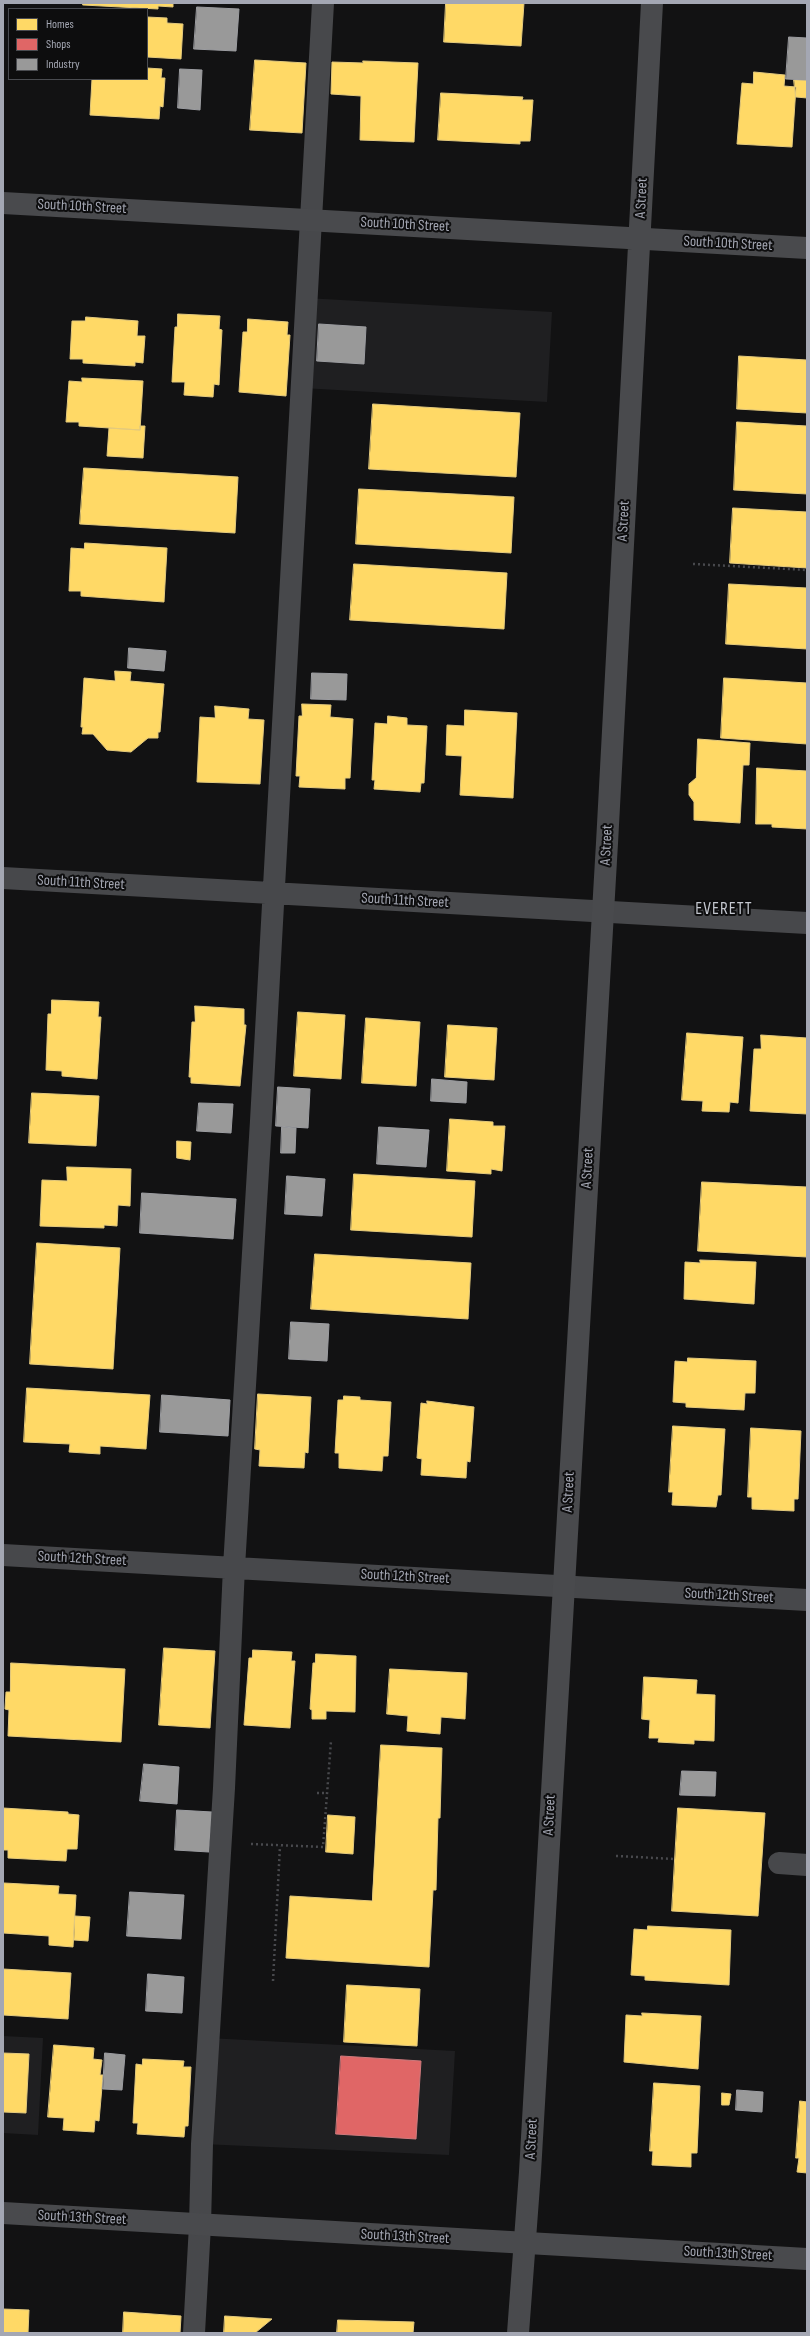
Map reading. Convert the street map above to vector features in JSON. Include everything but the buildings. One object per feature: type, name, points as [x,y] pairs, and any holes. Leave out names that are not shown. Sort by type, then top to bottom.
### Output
[{"type":"main road","name":"A Street","points":[[518,2333],[603,912],[652,3]]},
{"type":"main road","name":"South 10th Street","points":[[3,203],[807,248]]},
{"type":"main road","name":"South 13th Street","points":[[3,2214],[807,2259]]},
{"type":"street","points":[[194,2333],[200,2224],[202,2144],[220,1843],[234,1567],[274,894],[323,3]]},
{"type":"street","name":"South 11th Street","points":[[3,878],[807,923]]},
{"type":"street","name":"South 12th Street","points":[[3,1555],[807,1600]]},
{"type":"street","points":[[779,1863],[807,1865]]},
{"type":"path","points":[[693,564],[807,570]]},
{"type":"path","points":[[220,1843],[323,1848],[331,1741]]},
{"type":"path","points":[[317,1793],[328,1793]]},
{"type":"path","points":[[273,1981],[280,1846]]},
{"type":"path","points":[[616,1856],[675,1859]]},
{"type":"shaded area","points":[[306,298],[552,312],[547,402],[302,388]]},
{"type":"shaded area","points":[[3,2036],[43,2038],[38,2135],[3,2133]]},
{"type":"shaded area","points":[[208,2038],[455,2051],[449,2155],[202,2144]]},
{"type":"district","name":"EVERETT","points":[[724,910]]}]
